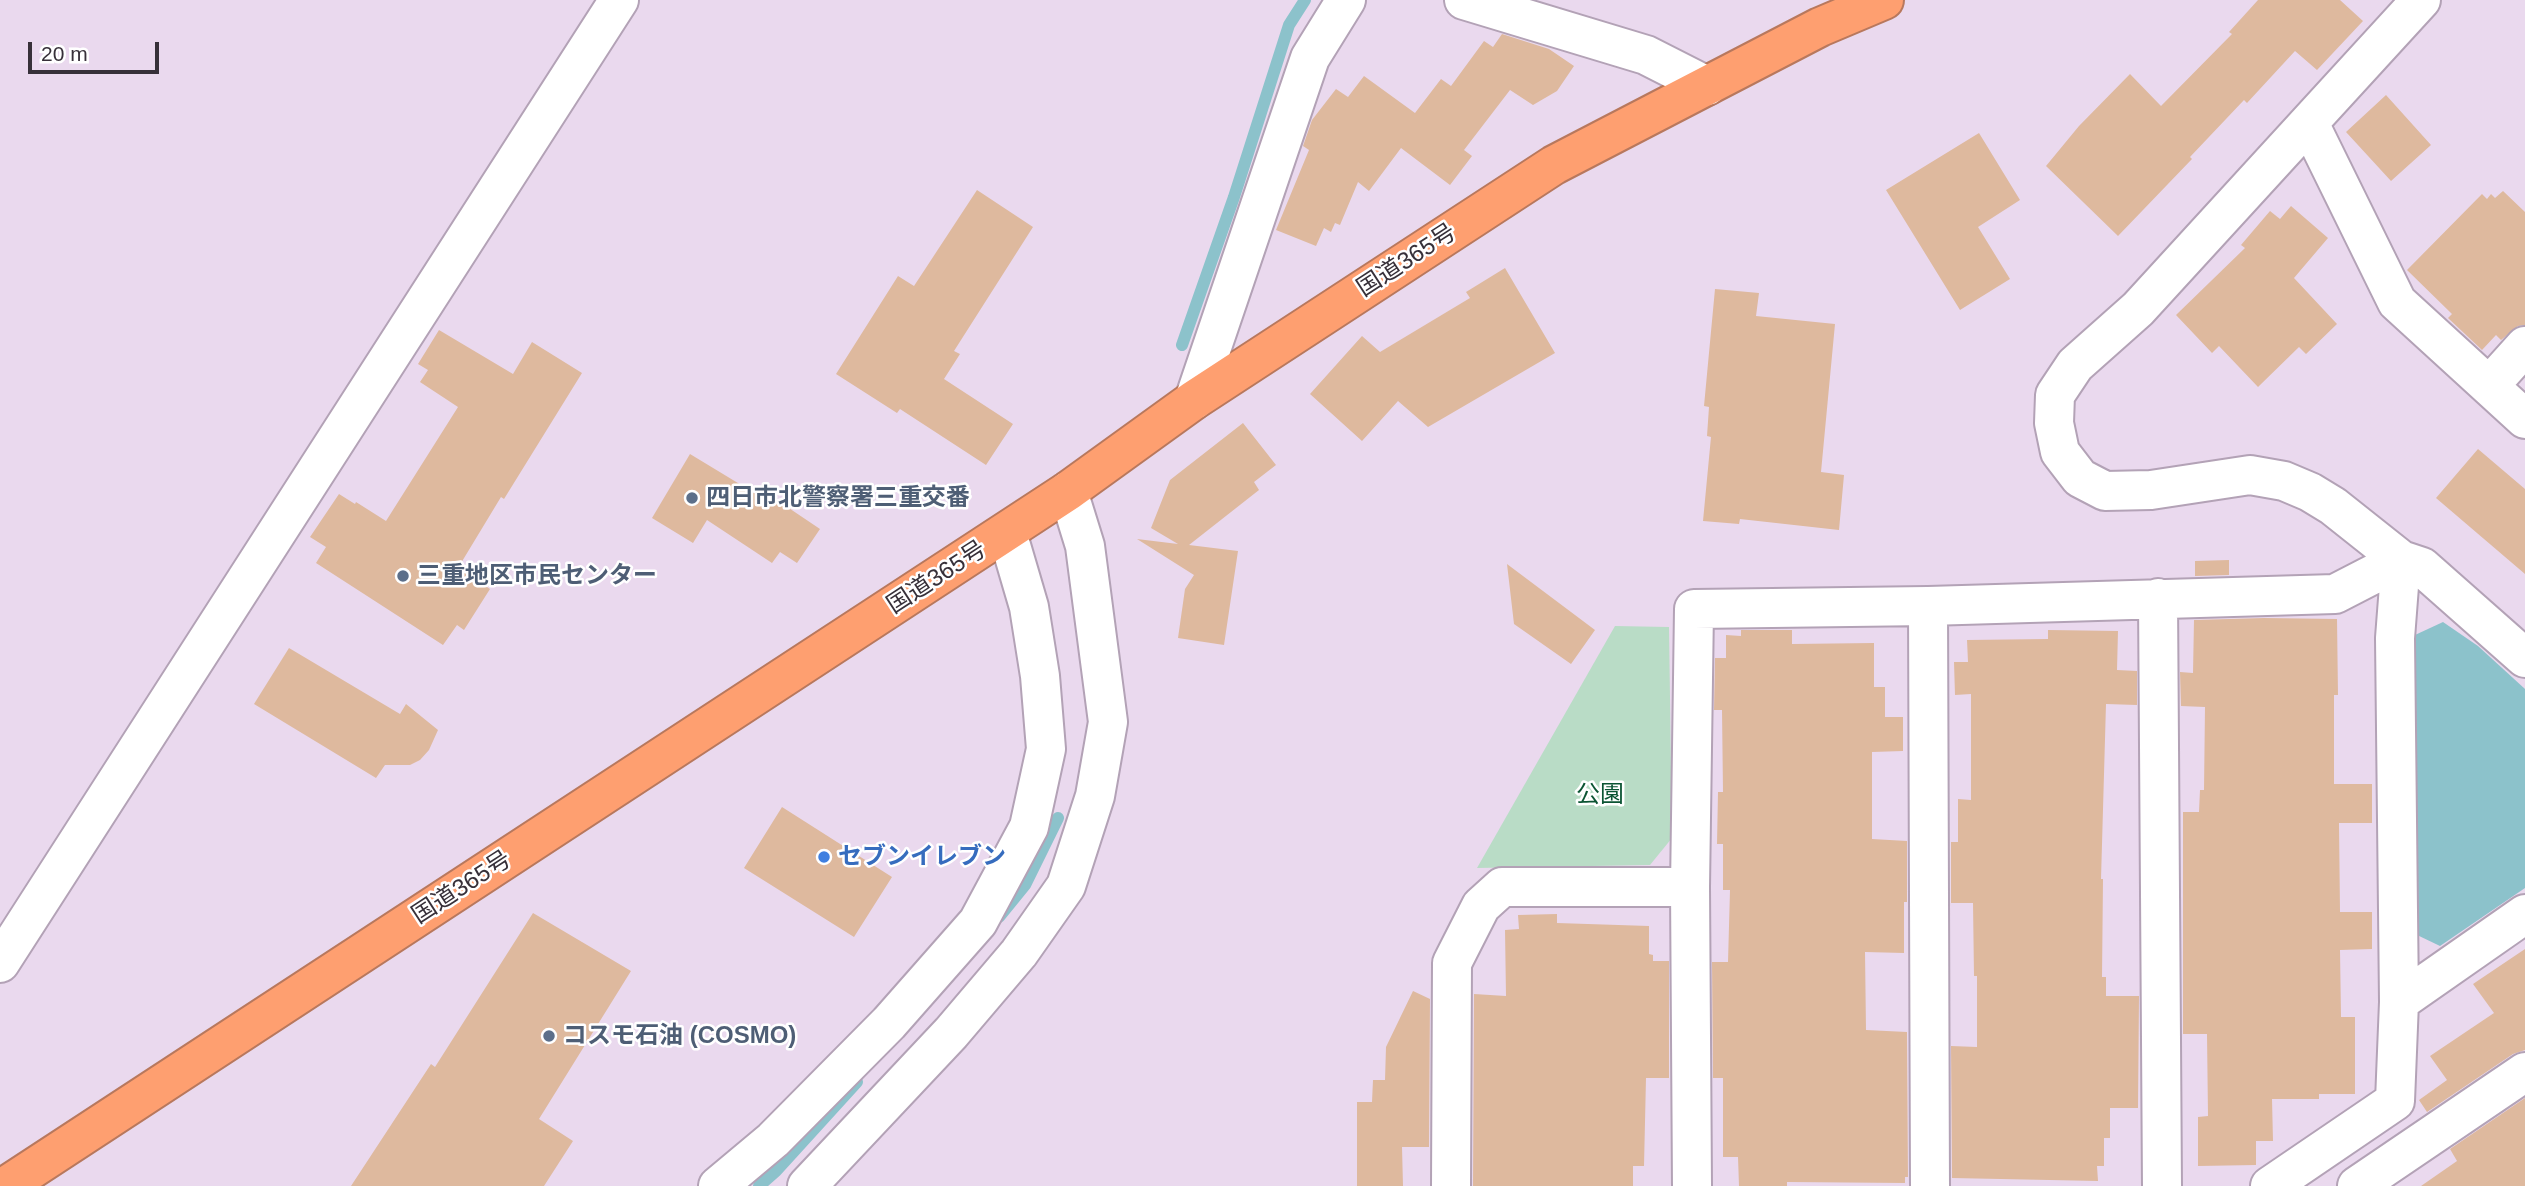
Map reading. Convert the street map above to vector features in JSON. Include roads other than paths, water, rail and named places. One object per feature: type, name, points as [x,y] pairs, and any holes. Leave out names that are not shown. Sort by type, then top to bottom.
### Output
[{"type":"highway","name":"国道365号","points":[[6,1186],[1007,532],[1194,400],[1554,165],[1820,27],[1884,0]]},
{"type":"street","points":[[0,963],[619,0]]},
{"type":"street","points":[[1194,400],[1310,58],[1346,0]]},
{"type":"street","points":[[1464,0],[1646,55],[1707,86]]},
{"type":"street","points":[[2421,0],[2138,309],[2076,365],[2055,395],[2054,423],[2060,452],[2080,478],[2105,491],[2151,490],[2250,475],[2284,481],[2310,492],[2333,506],[2401,560],[2422,567],[2525,658]]},
{"type":"street","points":[[2309,123],[2397,302],[2525,419]]},
{"type":"street","points":[[2489,386],[2525,346]]},
{"type":"street","points":[[807,1186],[951,1033],[1019,953],[1066,886],[1095,796],[1108,722],[1085,546],[1068,491]]},
{"type":"street","points":[[718,1186],[773,1140],[860,1053],[978,922],[1029,827],[1046,749],[1040,676],[1029,607],[1007,532]]},
{"type":"street","points":[[1692,1186],[1690,887],[1694,609],[1928,606],[2335,594],[2401,560]]},
{"type":"street","points":[[2270,1186],[2395,1101],[2399,1002],[2395,638],[2401,560]]},
{"type":"street","points":[[2158,598],[2162,1186]]},
{"type":"street","points":[[1928,606],[1930,1186]]},
{"type":"street","points":[[1451,1186],[1452,962],[1481,906],[1502,887],[1690,887]]},
{"type":"street","points":[[2399,1002],[2525,914]]},
{"type":"street","points":[[2357,1186],[2525,1072]]},
{"type":"waterway","points":[[1182,345],[1234,197],[1289,25],[1305,0]]},
{"type":"waterway","points":[[999,917],[1025,885],[1058,818]]},
{"type":"waterway","points":[[759,1186],[857,1082]]},
{"type":"place","name":"四日市北警察署三重交番","points":[[692,498]]},
{"type":"place","name":"三重地区市民センター","points":[[403,576]]},
{"type":"place","name":"セブンイレブン","points":[[824,857]]},
{"type":"place","name":"コスモ石油 (COSMO)","points":[[549,1036]]},
{"type":"park label","name":"公園","points":[[1600,795]]}]
